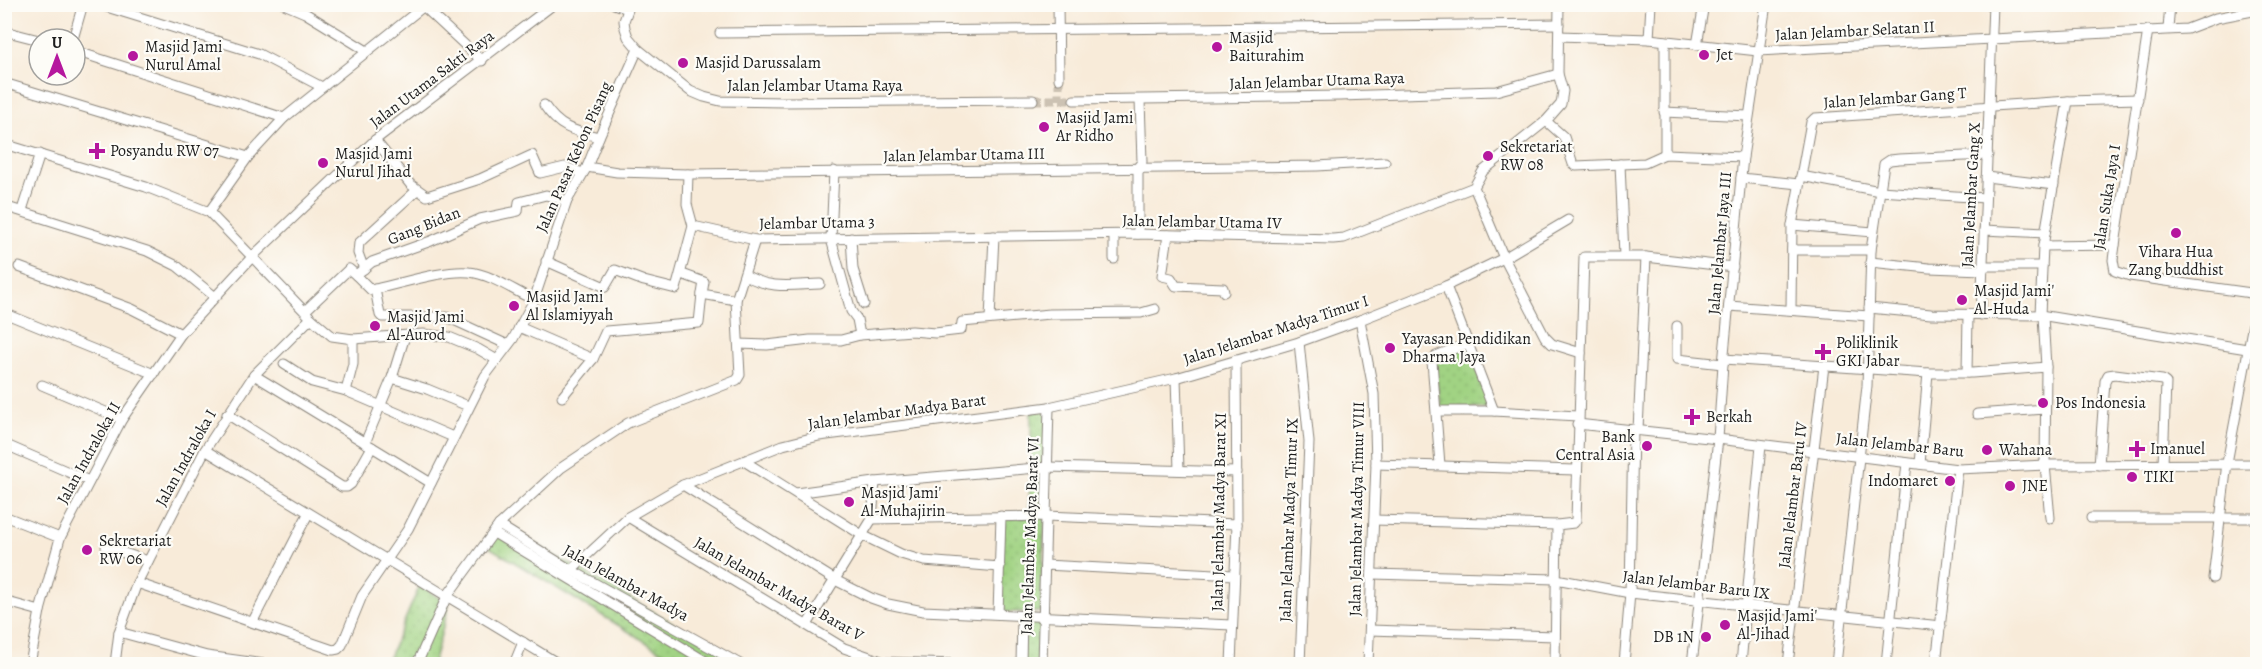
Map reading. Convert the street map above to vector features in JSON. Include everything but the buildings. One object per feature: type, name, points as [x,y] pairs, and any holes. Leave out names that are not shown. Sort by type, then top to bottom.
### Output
[{"type":"street","points":[[76,27],[83,4]]},
{"type":"street","points":[[97,4],[259,54],[322,87]]},
{"type":"street","points":[[284,4],[305,13],[367,51]]},
{"type":"street","name":"Jalan Utama Sakti Raya","points":[[253,256],[375,140],[482,61],[554,4]]},
{"type":"street","points":[[614,4],[629,7]]},
{"type":"street","points":[[1058,4],[1059,79]]},
{"type":"street","points":[[1559,4],[1558,74],[1563,92],[1561,104],[1546,121],[1511,151],[1490,164],[1474,187],[1504,258],[1547,341],[1581,354]]},
{"type":"street","points":[[1649,39],[1651,4]]},
{"type":"street","points":[[1697,45],[1704,4]]},
{"type":"street","name":"Jalan Jelambar Jaya III","points":[[1692,664],[1718,439],[1723,362],[1743,157],[1766,4]]},
{"type":"street","name":"Jalan Jelambar Gang X","points":[[1981,315],[1993,4]]},
{"type":"street","points":[[2168,29],[2170,4]]},
{"type":"street","points":[[209,212],[248,157],[284,118],[423,5],[482,61]]},
{"type":"street","name":"Jalan Jelambar Utama Raya","points":[[629,7],[625,28],[628,37],[638,49],[690,91],[720,101],[1033,100]]},
{"type":"street","name":"Jalan Jelambar Selatan II","points":[[1559,36],[1649,39],[1758,51],[2191,29],[2216,18],[2258,10]]},
{"type":"street","points":[[720,33],[1559,24]]},
{"type":"street","name":"Jalan Suka Jaya I","points":[[2148,30],[2113,265],[2118,274],[2253,294],[2257,302],[2251,346],[2227,463],[2213,578]]},
{"type":"street","points":[[4,31],[27,37]]},
{"type":"street","points":[[1665,41],[1665,154]]},
{"type":"street","name":"Jalan Pasar Kebon Pisang","points":[[253,621],[333,650],[342,645],[362,596],[408,529],[468,406],[534,300],[567,201],[585,170],[638,49]]},
{"type":"street","points":[[87,55],[284,118]]},
{"type":"street","name":"Jalan Jelambar Utama Raya","points":[[1074,100],[1496,91],[1558,74]]},
{"type":"street","points":[[4,83],[248,157]]},
{"type":"street","points":[[1990,106],[2138,99]]},
{"type":"street","points":[[1138,234],[1138,168],[1142,162],[1140,100]]},
{"type":"street","points":[[2049,518],[2045,465],[2046,367],[2041,316],[2042,266],[2045,233],[2068,101]]},
{"type":"street","points":[[544,105],[554,120],[568,129],[598,137]]},
{"type":"street","name":"Jalan Jelambar Gang T","points":[[1791,309],[1792,225],[1811,122],[1815,118],[1990,106]]},
{"type":"street","points":[[1664,112],[1748,117]]},
{"type":"street","points":[[1546,121],[1564,137],[1574,165],[1645,163],[1665,154],[1743,157]]},
{"type":"street","points":[[375,140],[406,179],[417,189],[359,243],[360,272],[371,290],[468,271],[484,276],[534,300]]},
{"type":"street","points":[[4,144],[146,187],[209,212],[308,315],[332,336],[353,339],[423,334],[449,337],[497,360]]},
{"type":"street","points":[[22,210],[40,154]]},
{"type":"street","name":"Jalan Jelambar Utama III","points":[[417,189],[423,195],[431,195],[480,179],[532,155],[541,173],[565,167],[617,172],[687,174],[1317,166],[1385,162]]},
{"type":"street","points":[[1836,664],[1868,369],[1871,250],[1884,164],[1890,160],[1988,155]]},
{"type":"street","points":[[1620,164],[1624,256]]},
{"type":"street","points":[[834,171],[831,239],[860,335]]},
{"type":"street","points":[[546,261],[606,287],[615,270],[644,281],[676,289],[682,274],[693,226],[687,204],[687,174]]},
{"type":"street","points":[[1986,177],[2054,185]]},
{"type":"street","points":[[1741,178],[1800,180],[1880,191],[1985,198]]},
{"type":"street","name":"Jalan Jelambar Utama IV","points":[[920,237],[1138,234],[1333,239],[1344,237],[1474,187]]},
{"type":"street","name":"Gang Bidan","points":[[308,315],[349,269],[360,272],[372,262],[431,241],[480,219],[518,211],[519,202],[546,195],[567,201]]},
{"type":"street","points":[[4,206],[165,258],[214,296]]},
{"type":"street","name":"Jalan Jelambar Madya Timur I","points":[[1049,408],[1176,378],[1299,342],[1360,320],[1446,285],[1504,258],[1568,220]]},
{"type":"street","points":[[1792,225],[1873,232]]},
{"type":"street","name":"Jelambar Utama 3","points":[[693,226],[755,240],[920,237]]},
{"type":"street","points":[[1984,230],[2045,233]]},
{"type":"street","points":[[1168,235],[1162,276],[1171,278],[1176,285],[1223,288],[1224,292]]},
{"type":"street","points":[[990,319],[994,236]]},
{"type":"street","points":[[1114,236],[1114,259]]},
{"type":"street","points":[[851,238],[853,269],[864,304]]},
{"type":"street","points":[[417,664],[447,596],[496,529],[561,468],[628,423],[736,380],[740,375],[736,300],[755,240]]},
{"type":"street","points":[[2043,246],[2115,245]]},
{"type":"street","points":[[1792,250],[1871,250]]},
{"type":"street","name":"Jalan Indraloka II","points":[[30,664],[40,611],[60,538],[122,419],[181,334],[253,256]]},
{"type":"street","points":[[1624,664],[1630,593],[1646,256]]},
{"type":"street","points":[[1374,520],[1557,525],[1575,521],[1582,261],[1584,257],[1646,256],[1732,267]]},
{"type":"street","points":[[1870,262],[1929,268],[2042,266]]},
{"type":"street","points":[[19,267],[132,309],[181,334]]},
{"type":"street","points":[[562,397],[593,359],[604,333],[608,330],[699,323],[704,282],[682,274]]},
{"type":"street","points":[[745,275],[759,283],[770,285],[820,284]]},
{"type":"street","points":[[1446,285],[1494,411]]},
{"type":"street","points":[[375,289],[382,317],[447,316],[508,345]]},
{"type":"street","points":[[702,294],[736,300]]},
{"type":"street","points":[[1729,306],[2041,316],[2251,346]]},
{"type":"street","points":[[739,344],[767,345],[810,340],[841,340],[860,335],[912,331],[934,333],[961,330],[962,322],[1050,314],[1141,313],[1155,309]]},
{"type":"street","points":[[4,313],[154,374]]},
{"type":"street","name":"Jalan Indraloka I","points":[[115,664],[137,583],[205,450],[254,375],[308,315]]},
{"type":"street","points":[[1967,373],[1968,315]]},
{"type":"street","name":"Jalan Jelambar Madya Timur VIII","points":[[1360,320],[1374,394],[1376,464],[1368,664]]},
{"type":"street","points":[[1677,326],[1677,359],[1928,373],[1967,373],[2046,367]]},
{"type":"street","points":[[519,327],[593,359]]},
{"type":"street","points":[[227,414],[347,488],[351,484],[368,445],[405,336]]},
{"type":"street","points":[[346,392],[353,364],[353,339]]},
{"type":"street","name":"Jalan Jelambar Madya Timur IX","points":[[1299,342],[1309,442],[1300,664]]},
{"type":"street","points":[[1440,465],[1433,358],[1468,343]]},
{"type":"street","name":"Jalan Jelambar Madya Barat XI","points":[[1231,664],[1237,524],[1236,360]]},
{"type":"street","points":[[284,364],[312,382],[346,392],[453,437]]},
{"type":"street","name":"Jalan Jelambar Baru IV","points":[[1788,664],[1824,366]]},
{"type":"street","points":[[1920,464],[1928,373]]},
{"type":"street","points":[[2099,465],[2105,381],[2108,375],[2115,374],[2162,380],[2166,383],[2163,464]]},
{"type":"street","points":[[254,375],[431,483]]},
{"type":"street","points":[[392,378],[468,406]]},
{"type":"street","points":[[1176,378],[1179,470]]},
{"type":"street","points":[[42,385],[122,419]]},
{"type":"street","name":"Jalan Jelambar Madya Barat","points":[[572,570],[628,517],[683,485],[783,445],[819,436],[1049,408]]},
{"type":"street","name":"Jalan Jelambar Madya Barat VI","points":[[1042,664],[1049,408]]},
{"type":"street","points":[[1977,414],[2045,409]]},
{"type":"street","name":"Jalan Jelambar Baru","points":[[1437,411],[1494,411],[1577,420],[1958,469],[2045,465],[2258,464]]},
{"type":"street","points":[[4,444],[89,481]]},
{"type":"street","points":[[1741,664],[1761,445]]},
{"type":"street","points":[[205,450],[559,664]]},
{"type":"street","points":[[744,461],[862,535],[901,554],[919,560],[1000,567]]},
{"type":"street","points":[[1886,664],[1907,463]]},
{"type":"street","points":[[1376,464],[1576,470]]},
{"type":"street","points":[[796,493],[875,482],[1048,467],[1237,472]]},
{"type":"street","points":[[1936,664],[1958,469]]},
{"type":"street","points":[[807,626],[872,519],[875,482]]},
{"type":"street","points":[[683,485],[835,580],[871,598],[907,609],[1232,625]]},
{"type":"street","points":[[137,583],[253,621],[308,514]]},
{"type":"street","points":[[4,516],[60,538]]},
{"type":"street","points":[[998,614],[1001,516]]},
{"type":"street","points":[[872,519],[1046,516],[1237,524]]},
{"type":"street","name":"Jalan Jelambar Madya Barat V","points":[[628,517],[844,648],[884,662],[959,664]]},
{"type":"street","points":[[2091,518],[2258,518]]},
{"type":"street","points":[[1555,664],[1557,525]]},
{"type":"street","name":"Jalan Jelambar Madya","points":[[496,529],[740,664]]},
{"type":"street","name":"Jalan Jelambar Madya","points":[[496,529],[710,664]]},
{"type":"street","points":[[106,547],[148,561]]},
{"type":"street","points":[[1045,565],[1234,575]]},
{"type":"street","name":"Jalan Jelambar Baru IX","points":[[1372,574],[1556,579],[1630,593],[1700,602],[1941,626]]},
{"type":"street","points":[[4,601],[40,611]]},
{"type":"street","points":[[1021,664],[1022,615]]},
{"type":"street","points":[[1370,630],[1554,636]]},
{"type":"street","points":[[123,633],[207,660],[264,664]]},
{"type":"street","points":[[514,664],[523,642]]},
{"type":"street","points":[[720,664],[726,656]]},
{"type":"green space","points":[[1469,346],[1490,407],[1441,409],[1433,358]]},
{"type":"green space","points":[[1047,409],[1047,465],[1031,466],[1031,412]]},
{"type":"green space","points":[[1046,468],[1045,515],[1029,515],[1030,470]]},
{"type":"green space","points":[[1002,517],[1045,517],[1041,612],[1000,612]]},
{"type":"green space","points":[[501,524],[744,664],[682,664],[489,547]]},
{"type":"green space","points":[[420,585],[449,605],[433,664],[386,664]]},
{"type":"green space","points":[[1023,615],[1040,617],[1041,664],[1021,664]]},
{"type":"tunnel","points":[[1059,79],[1059,100]]},
{"type":"tunnel","points":[[1033,100],[1074,100]]},
{"type":"place","name":"Masjid Baiturahim","points":[[1217,47]]},
{"type":"place","name":"Jet","points":[[1704,55]]},
{"type":"place","name":"Masjid Jami Nurul Amal","points":[[133,56]]},
{"type":"place","name":"Masjid Darussalam","points":[[683,63]]},
{"type":"place","name":"Masjid Jami Ar Ridho","points":[[1044,127]]},
{"type":"place","name":"Posyandu RW 07","points":[[97,151]]},
{"type":"place","name":"Sekretariat RW 08","points":[[1488,156]]},
{"type":"place","name":"Masjid Jami Nurul Jihad","points":[[323,163]]},
{"type":"place","name":"Vihara Hua Zang buddhist","points":[[2176,233]]},
{"type":"place","name":"Masjid Jami' Al-Huda","points":[[1962,300]]},
{"type":"place","name":"Masjid Jami Al Islamiyyah","points":[[514,306]]},
{"type":"place","name":"Masjid Jami Al-Aurod","points":[[375,326]]},
{"type":"place","name":"Yayasan Pendidikan Dharma Jaya","points":[[1390,348]]},
{"type":"place","name":"Poliklinik GKI Jabar","points":[[1823,352]]},
{"type":"place","name":"Pos Indonesia","points":[[2043,403]]},
{"type":"place","name":"Berkah","points":[[1692,417]]},
{"type":"place","name":"Bank Central Asia","points":[[1647,446]]},
{"type":"place","name":"Imanuel","points":[[2137,449]]},
{"type":"place","name":"Wahana","points":[[1987,450]]},
{"type":"place","name":"TIKI","points":[[2132,477]]},
{"type":"place","name":"Indomaret","points":[[1950,481]]},
{"type":"place","name":"JNE","points":[[2010,486]]},
{"type":"place","name":"Masjid Jami' Al-Muhajirin","points":[[849,502]]},
{"type":"place","name":"Sekretariat RW 06","points":[[87,550]]},
{"type":"place","name":"Masjid Jami' Al-Jihad","points":[[1725,625]]},
{"type":"place","name":"DB 1N","points":[[1706,637]]}]
